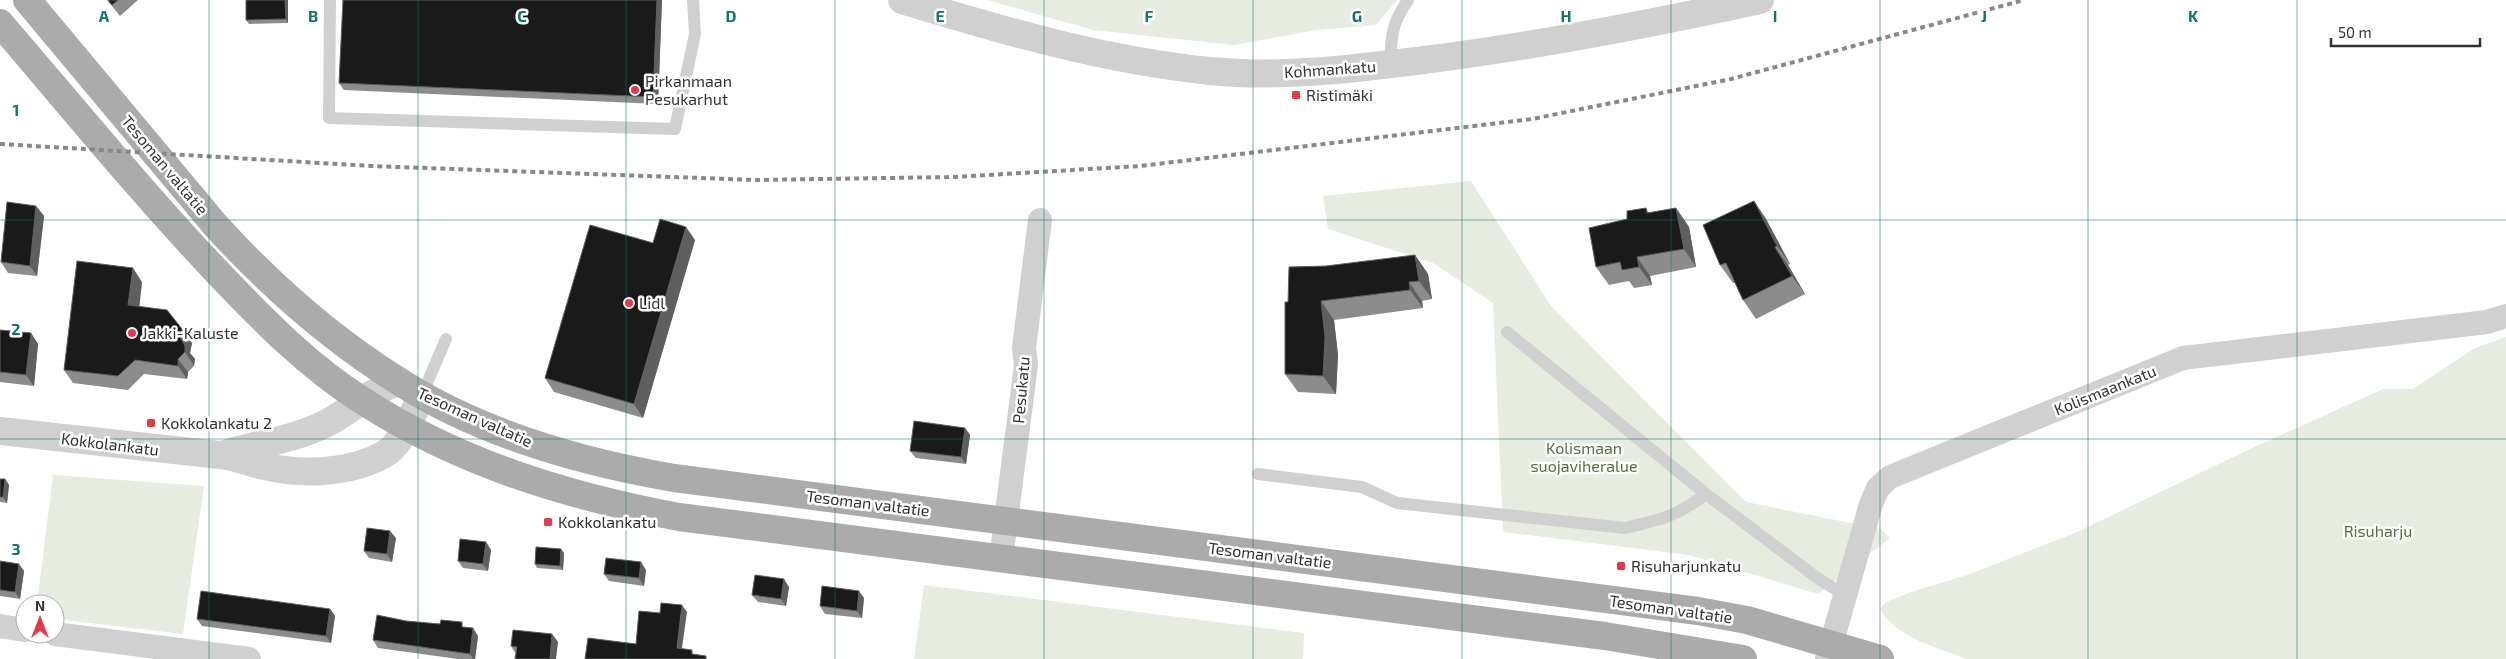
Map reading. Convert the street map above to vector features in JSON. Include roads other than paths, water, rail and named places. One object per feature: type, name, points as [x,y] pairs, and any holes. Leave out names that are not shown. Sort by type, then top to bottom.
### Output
[{"type":"main road","name":"Tesoman valtatie","points":[[27,0],[216,226],[249,262],[301,311],[410,388],[528,441],[596,462],[640,472],[1698,611],[1747,620],[1830,651],[1880,659]]},
{"type":"main road","name":"Tesoman valtatie","points":[[0,23],[184,236],[279,336],[362,401],[406,426],[482,463],[523,478],[616,505],[679,517],[1605,636],[1743,659]]},
{"type":"street","name":"Kohmankatu","points":[[902,0],[1047,43],[1103,55],[1201,70],[1245,73],[1296,72],[1390,64],[1532,45],[1760,0]]},
{"type":"street","name":"Pesukatu","points":[[1001,559],[1026,365],[1024,348],[1040,220]]},
{"type":"street","name":"Kolismaankatu","points":[[1830,651],[1871,504],[1878,488],[1890,477],[2183,358],[2487,322],[2506,316]]},
{"type":"street","name":"Kokkolankatu","points":[[0,431],[221,455],[266,467],[300,472],[336,469],[384,455],[394,446],[406,426],[410,388],[385,386],[312,429],[221,455]]},
{"type":"street","points":[[0,626],[15,628]]},
{"type":"street","points":[[65,635],[249,659]]},
{"type":"lane","points":[[330,0],[329,118],[675,129],[696,34],[693,0]]},
{"type":"lane","points":[[1390,64],[1391,37],[1394,24],[1408,0]]},
{"type":"lane","points":[[1507,332],[1706,494],[1816,577],[1846,596]]},
{"type":"lane","points":[[410,388],[446,339]]},
{"type":"lane","points":[[1258,474],[1362,487],[1397,502],[1625,528],[1658,520],[1686,510],[1706,494]]},
{"type":"railway","points":[[0,144],[371,166],[756,180],[954,177],[1140,166],[1532,119],[1731,79],[2024,0]]},
{"type":"place","name":"Pirkanmaan Pesukarhut","points":[[635,90]]},
{"type":"place","name":"Ristimäki","points":[[1296,95]]},
{"type":"place","name":"Lidl","points":[[629,303]]},
{"type":"place","name":"Jakki-Kaluste","points":[[132,333]]},
{"type":"place","name":"Kokkolankatu 2","points":[[151,423]]},
{"type":"place","name":"Kokkolankatu","points":[[548,522]]},
{"type":"place","name":"Risuharjunkatu","points":[[1621,566]]},
{"type":"park label","name":"Kolismaan suojaviheralue","points":[[1584,457]]},
{"type":"park label","name":"Risuharju","points":[[2378,531]]}]
